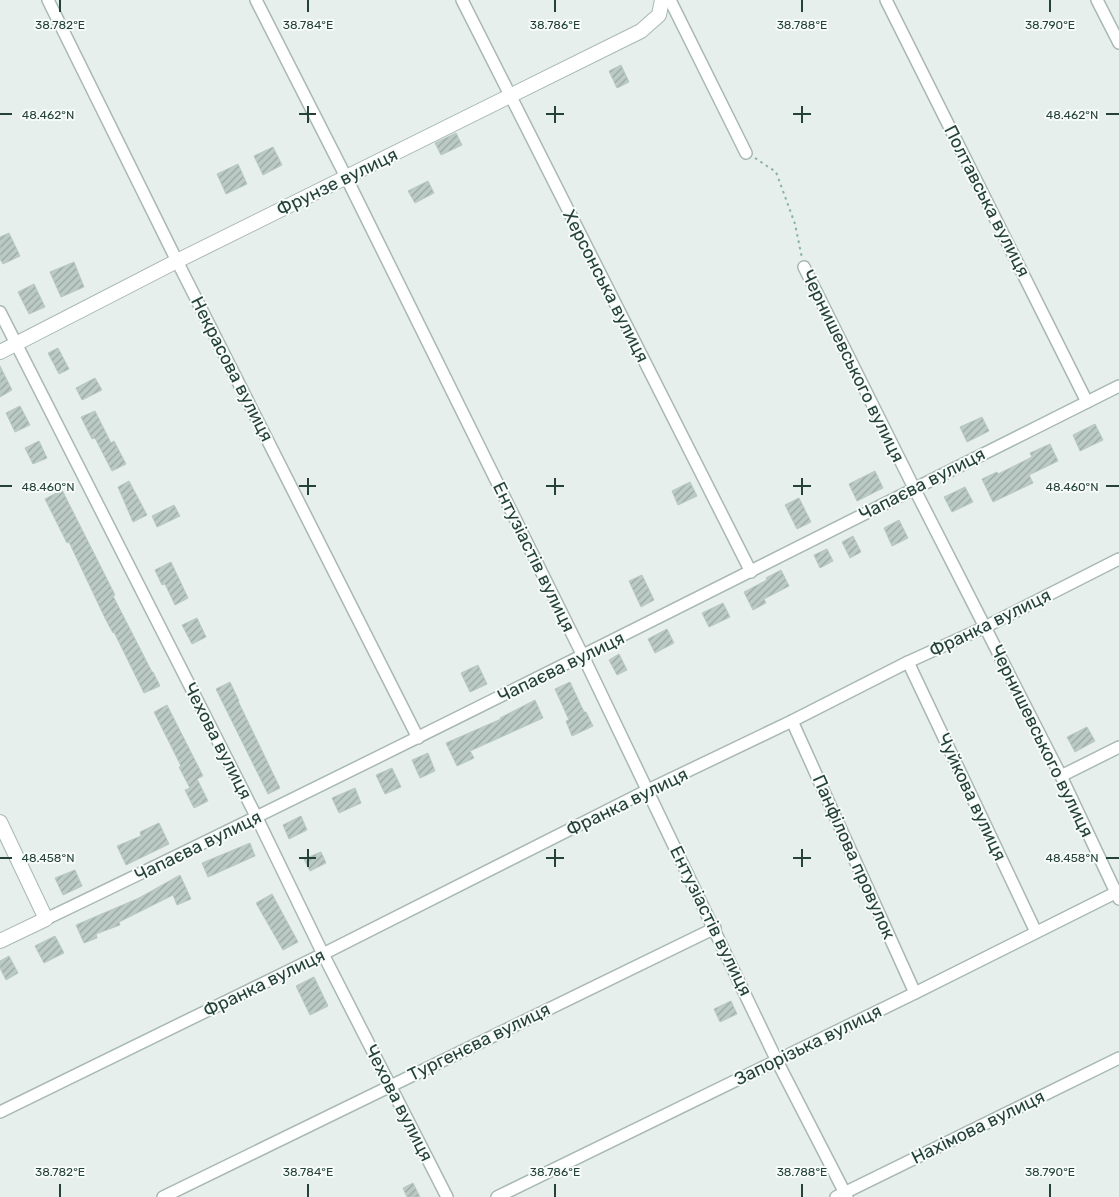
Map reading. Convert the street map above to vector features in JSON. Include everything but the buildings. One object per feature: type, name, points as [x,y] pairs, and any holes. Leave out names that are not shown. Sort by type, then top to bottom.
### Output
[{"type":"street","name":"Некрасова вулиця","points":[[48,0],[177,261],[418,738]]},
{"type":"street","name":"Ентузіастів вулиця","points":[[256,0],[346,177],[583,656],[843,1196]]},
{"type":"street","name":"Херсонська вулиця","points":[[462,0],[751,572]]},
{"type":"street","name":"Фрунзе вулиця","points":[[0,352],[177,261],[641,31],[659,15],[662,0]]},
{"type":"street","points":[[670,0],[746,152]]},
{"type":"street","name":"Полтавська вулиця","points":[[886,0],[1087,402]]},
{"type":"street","points":[[1097,0],[1119,43]]},
{"type":"street","name":"Чернишевського вулиця","points":[[804,267],[984,627],[1061,776],[1118,894]]},
{"type":"street","name":"Чехова вулиця","points":[[0,312],[257,818],[322,954],[447,1197]]},
{"type":"street","name":"Чапаєва вулиця","points":[[0,941],[257,818],[1119,386]]},
{"type":"street","name":"Франка вулиця","points":[[0,1112],[322,954],[648,790],[792,721],[908,662],[984,627],[1119,559]]},
{"type":"street","name":"Чуйкова вулиця","points":[[908,662],[1036,932]]},
{"type":"street","name":"Панфілова провулок","points":[[792,721],[915,993]]},
{"type":"street","points":[[1061,776],[1119,747]]},
{"type":"street","points":[[0,822],[46,919]]},
{"type":"street","name":"Запорізька вулиця","points":[[497,1197],[778,1061],[1036,932],[1118,894]]},
{"type":"street","name":"Тургенєва вулиця","points":[[162,1197],[715,928]]},
{"type":"street","name":"Нахімова вулиця","points":[[843,1196],[1119,1058]]},
{"type":"path","name":"Чернишевського вулиця","points":[[746,152],[776,172],[795,224],[804,267]]}]
